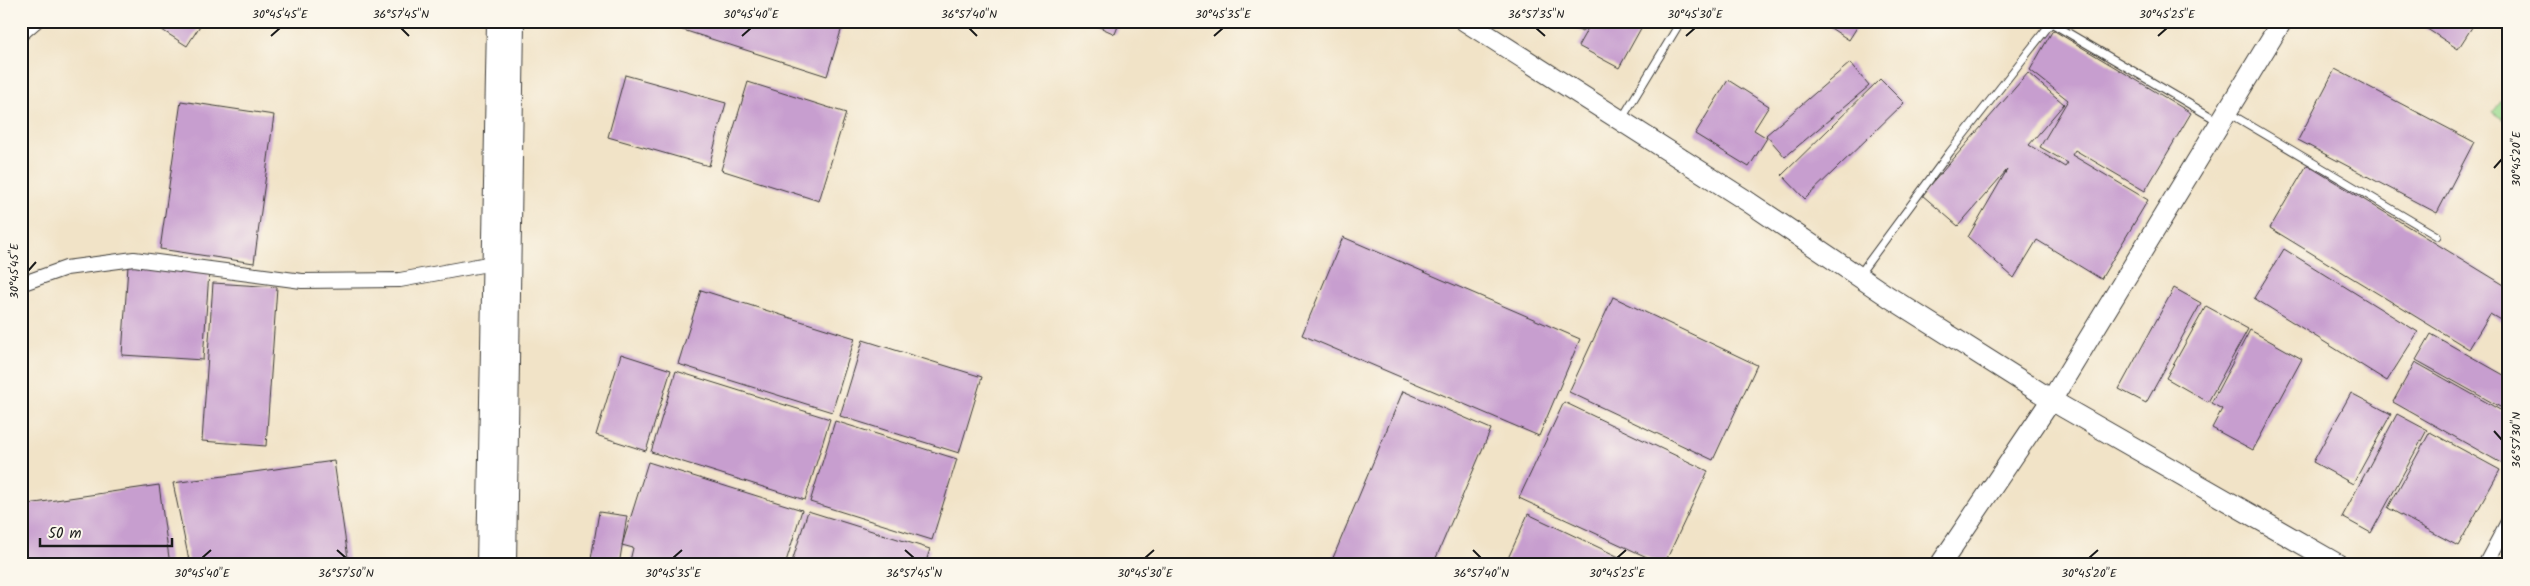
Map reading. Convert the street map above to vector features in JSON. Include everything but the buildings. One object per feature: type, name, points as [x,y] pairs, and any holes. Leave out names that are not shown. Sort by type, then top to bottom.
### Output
[{"type":"street","points":[[21,34],[36,21]]},
{"type":"street","points":[[487,565],[497,21]]},
{"type":"street","points":[[506,565],[514,21]]},
{"type":"street","points":[[1465,21],[2052,399],[2339,565]]},
{"type":"street","points":[[1940,565],[2052,399],[2282,21]]},
{"type":"street","points":[[21,284],[66,268],[134,259],[302,281],[400,280],[493,263]]},
{"type":"street","points":[[2485,565],[2509,520]]},
{"type":"lane","points":[[1621,120],[1681,21]]},
{"type":"lane","points":[[1859,276],[1950,152],[2050,22],[2437,236]]},
{"type":"green space","points":[[2509,91],[2509,123],[2493,112]]}]
